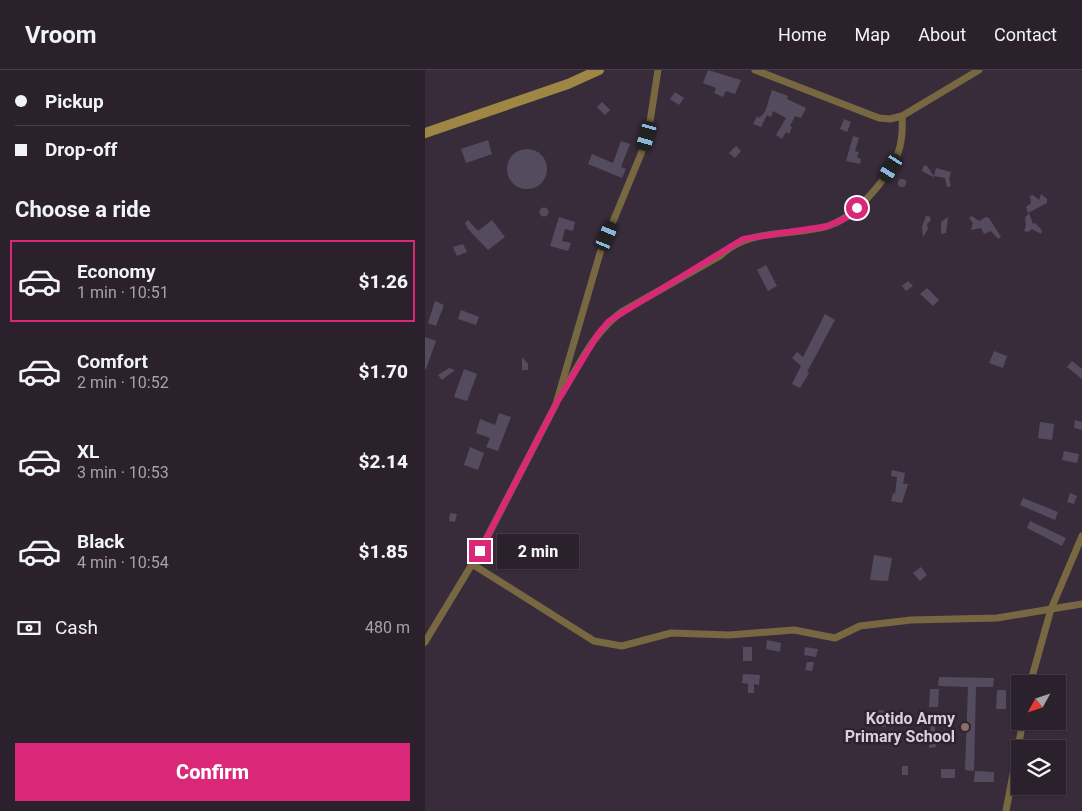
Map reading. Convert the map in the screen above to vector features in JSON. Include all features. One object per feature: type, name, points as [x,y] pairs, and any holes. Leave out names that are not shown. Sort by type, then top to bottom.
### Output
[{"type":"street","points":[[425,133],[568,84],[599,70]]},
{"type":"street","points":[[556,404],[600,253],[643,149],[650,122],[658,70]]},
{"type":"street","points":[[755,70],[879,118],[890,119],[902,116],[979,70]]},
{"type":"street","points":[[425,642],[473,564],[522,473],[556,404],[598,334],[609,321],[623,311],[720,256],[729,246],[743,239],[828,226],[848,217],[884,179],[898,157],[903,136],[902,116]]},
{"type":"street","points":[[1033,675],[1051,609],[1082,536]]},
{"type":"street","points":[[473,564],[595,641],[622,646],[671,633],[729,635],[794,630],[835,638],[860,626],[911,620],[997,618],[1082,604]]},
{"type":"street","points":[[1006,811],[1021,730]]},
{"type":"building","points":[[708,70],[741,80],[735,94],[726,91],[723,97],[714,93],[716,88],[703,83]]},
{"type":"building","points":[[772,90],[788,96],[787,99],[806,108],[801,118],[795,116],[790,126],[792,127],[789,134],[786,132],[782,139],[776,135],[786,118],[773,111],[771,117],[767,115],[761,127],[753,124],[757,116],[759,118],[765,112]]},
{"type":"building","points":[[675,92],[684,98],[679,105],[670,99]]},
{"type":"building","points":[[602,102],[610,110],[605,115],[597,107]]},
{"type":"building","points":[[844,119],[851,122],[847,132],[840,129]]},
{"type":"building","points":[[853,136],[859,138],[855,151],[859,152],[857,157],[861,159],[860,164],[846,161]]},
{"type":"building","points":[[488,140],[492,154],[466,163],[461,149]]},
{"type":"building","points":[[621,141],[630,144],[621,167],[626,169],[622,178],[588,164],[592,154],[613,163]]},
{"type":"building","points":[[736,146],[741,151],[735,158],[729,153]]},
{"type":"building","points":[[531,149],[538,152],[544,158],[547,169],[546,177],[538,186],[531,189],[523,189],[516,186],[508,177],[507,165],[510,158],[519,150]]},
{"type":"building","points":[[924,165],[927,166],[935,178],[922,171]]},
{"type":"building","points":[[936,168],[951,172],[949,179],[951,186],[947,187],[945,178],[934,176]]},
{"type":"building","points":[[902,179],[906,183],[902,187],[898,183]]},
{"type":"building","points":[[1041,194],[1047,199],[1047,203],[1028,213],[1026,207],[1031,203],[1030,196],[1033,195],[1039,200]]},
{"type":"building","points":[[544,207],[549,212],[544,217],[539,212]]},
{"type":"building","points":[[1029,213],[1033,224],[1035,223],[1042,230],[1041,234],[1032,229],[1028,232],[1024,231],[1026,226],[1025,218]]},
{"type":"building","points":[[926,216],[929,216],[931,220],[927,224],[928,229],[923,237],[922,227]]},
{"type":"building","points":[[972,216],[979,221],[986,217],[989,218],[1001,237],[998,239],[991,231],[984,234],[981,228],[971,230],[973,223],[969,218]]},
{"type":"building","points":[[559,217],[575,222],[573,231],[565,229],[562,241],[571,243],[568,251],[550,246]]},
{"type":"building","points":[[948,217],[946,233],[941,234],[941,222]]},
{"type":"building","points":[[468,220],[478,231],[492,220],[505,237],[488,250],[468,229],[465,223]]},
{"type":"building","points":[[463,244],[467,252],[457,256],[453,247]]},
{"type":"building","points":[[766,265],[777,286],[768,291],[757,270]]},
{"type":"building","points":[[908,281],[913,286],[906,291],[902,286]]},
{"type":"building","points":[[927,288],[939,300],[933,306],[920,294]]},
{"type":"building","points":[[435,301],[444,305],[436,326],[428,323]]},
{"type":"building","points":[[461,310],[479,317],[476,325],[458,319]]},
{"type":"building","points":[[825,314],[835,320],[800,388],[792,384],[801,366],[792,358],[797,352],[803,357]]},
{"type":"building","points":[[425,337],[436,341],[426,369],[425,369]]},
{"type":"building","points":[[994,351],[1007,356],[1003,368],[989,363]]},
{"type":"building","points":[[522,357],[528,364],[528,370],[522,370]]},
{"type":"building","points":[[1072,361],[1082,369],[1082,379],[1067,367]]},
{"type":"building","points":[[449,368],[455,370],[442,380],[438,375]]},
{"type":"building","points":[[464,369],[477,374],[467,401],[454,397]]},
{"type":"building","points":[[499,413],[511,417],[498,451],[486,447],[490,438],[476,433],[480,419],[495,425]]},
{"type":"building","points":[[1075,420],[1082,422],[1082,430],[1074,428]]},
{"type":"building","points":[[1040,422],[1054,424],[1052,440],[1038,438]]},
{"type":"building","points":[[470,447],[484,453],[478,470],[464,465]]},
{"type":"building","points":[[1064,451],[1079,454],[1077,463],[1062,460]]},
{"type":"building","points":[[892,470],[905,473],[903,484],[908,484],[902,503],[891,501],[893,493],[895,494],[897,477],[891,476]]},
{"type":"building","points":[[1070,493],[1077,496],[1074,504],[1067,502]]},
{"type":"building","points":[[1023,498],[1058,512],[1055,520],[1020,505]]},
{"type":"building","points":[[450,513],[457,514],[455,522],[449,521]]},
{"type":"building","points":[[1030,521],[1066,538],[1062,546],[1027,528]]},
{"type":"building","points":[[874,555],[892,558],[888,581],[870,580]]},
{"type":"building","points":[[921,567],[927,575],[920,581],[913,573]]},
{"type":"building","points":[[767,640],[781,643],[780,652],[766,649]]},
{"type":"building","points":[[743,647],[752,647],[752,661],[743,661]]},
{"type":"building","points":[[805,647],[818,649],[816,657],[804,655]]},
{"type":"building","points":[[807,662],[814,662],[812,671],[805,670]]},
{"type":"building","points":[[743,674],[760,675],[759,685],[754,684],[754,693],[748,693],[748,684],[742,683]]},
{"type":"building","points":[[939,677],[994,678],[993,687],[976,687],[974,771],[965,770],[968,687],[938,686]]},
{"type":"building","points":[[930,689],[939,689],[938,707],[929,707]]},
{"type":"building","points":[[997,690],[1006,690],[1006,709],[996,709]]},
{"type":"building","points":[[877,710],[887,711],[886,727],[876,726]]},
{"type":"building","points":[[931,724],[935,724],[936,747],[929,748]]},
{"type":"building","points":[[902,766],[908,766],[908,775],[902,775]]},
{"type":"building","points":[[941,769],[955,769],[955,778],[941,778]]},
{"type":"building","points":[[975,771],[994,772],[994,782],[974,782]]},
{"type":"place","name":"Kotido Army Primary School","points":[[965,727]]},
{"type":"route","points":[[480,551],[556,404],[598,334],[609,321],[623,311],[720,256],[729,246],[743,239],[828,226],[848,217],[857,208]]}]
